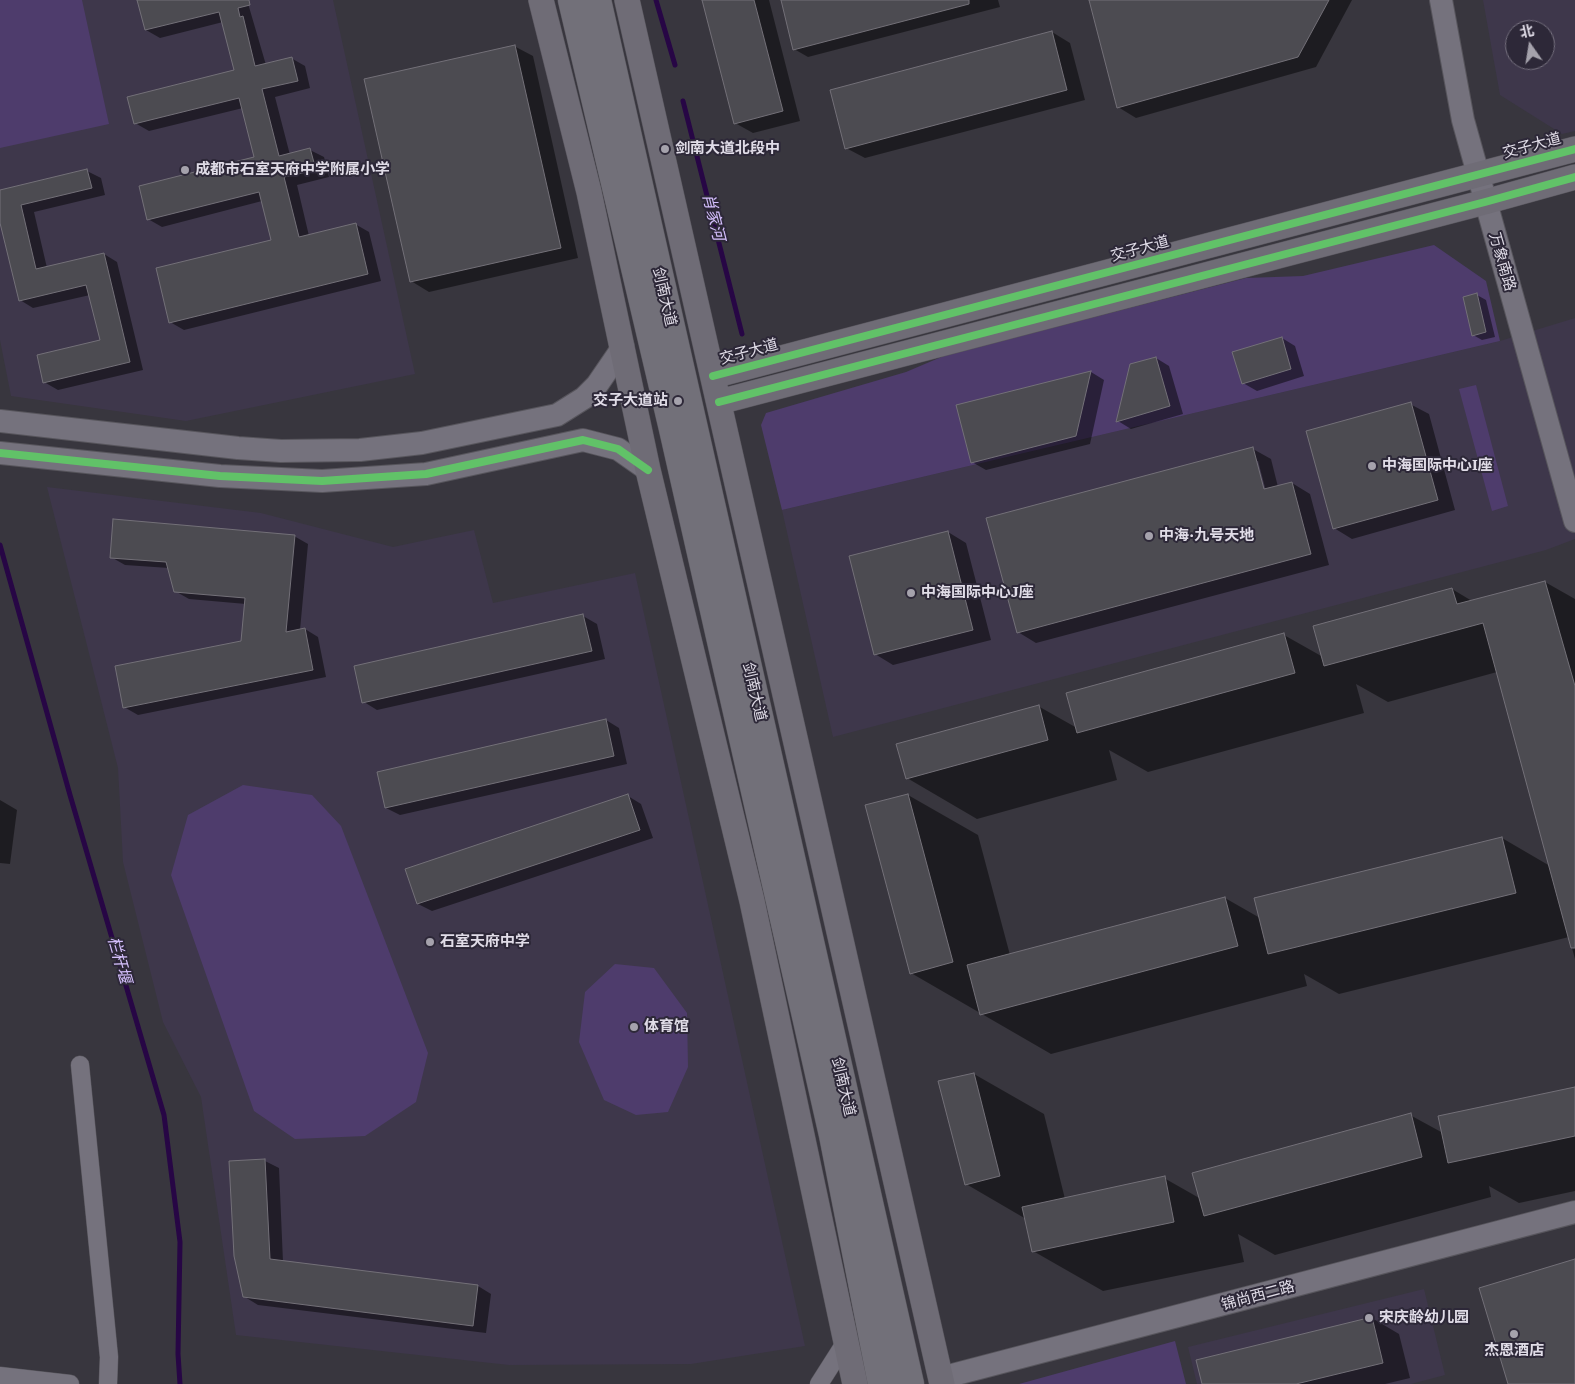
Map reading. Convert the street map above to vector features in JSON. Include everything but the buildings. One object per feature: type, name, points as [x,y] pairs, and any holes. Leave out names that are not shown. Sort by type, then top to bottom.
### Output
[{"type":"highway","name":"剑南大道","points":[[572,0],[603,125],[833,1135],[882,1384]]},
{"type":"highway","name":"剑南大道","points":[[597,0],[910,1384]]},
{"type":"main road","points":[[542,0],[589,192],[648,470],[752,901],[855,1384]]},
{"type":"main road","points":[[627,0],[942,1381]]},
{"type":"main road","points":[[606,41],[649,92]]},
{"type":"main road","points":[[589,192],[603,125]]},
{"type":"main road","name":"交子大道","points":[[713,376],[1575,148]]},
{"type":"main road","points":[[719,402],[1575,177]]},
{"type":"main road","points":[[814,1198],[833,1135]]},
{"type":"street","name":"万象南路","points":[[1441,0],[1463,120],[1575,521]]},
{"type":"street","points":[[0,421],[264,450],[360,450],[422,444],[557,414],[584,398],[596,385],[622,347]]},
{"type":"street","points":[[0,452],[220,476],[322,480],[426,474],[583,440],[618,449],[648,470]]},
{"type":"street","points":[[80,1065],[109,1357],[108,1384]]},
{"type":"street","name":"锦尚西二路","points":[[942,1381],[1575,1212]]},
{"type":"street","points":[[819,1384],[846,1340]]},
{"type":"street","points":[[0,1376],[70,1384]]},
{"type":"shaded area","name":"成都市石室天府中学附属小学","points":[[0,0],[333,0],[415,374],[186,421],[11,396],[0,340]]},
{"type":"shaded area","points":[[0,0],[82,0],[109,124],[0,148]]},
{"type":"shaded area","points":[[1483,0],[1575,0],[1575,131],[1562,134],[1500,95]]},
{"type":"shaded area","points":[[1434,245],[1486,281],[1500,341],[782,510],[761,425],[766,413],[906,372],[946,355],[1246,278],[1303,276]]},
{"type":"shaded area","points":[[1575,318],[1575,539],[1546,550],[833,737],[782,510],[1500,341]]},
{"type":"shaded area","points":[[1476,385],[1508,506],[1492,511],[1459,389]]},
{"type":"shaded area","name":"石室天府中学","points":[[47,487],[261,513],[393,547],[474,530],[493,603],[635,573],[805,1346],[691,1364],[509,1365],[236,1335],[201,1097],[163,1022],[123,862],[118,768]]},
{"type":"shaded area","points":[[243,785],[312,795],[341,826],[428,1053],[416,1102],[365,1136],[295,1139],[254,1111],[171,875],[188,815]]},
{"type":"shaded area","name":"体育馆","points":[[615,964],[654,968],[687,1013],[688,1067],[668,1112],[636,1115],[604,1100],[579,1042],[585,992]]},
{"type":"shaded area","name":"宋庆龄幼儿园","points":[[1424,1289],[1445,1375],[1411,1384],[1197,1384],[1188,1347]]},
{"type":"shaded area","points":[[1175,1341],[1186,1384],[1019,1384]]},
{"type":"waterway","name":"肖家河","points":[[656,0],[675,65]]},
{"type":"waterway","name":"肖家河","points":[[683,101],[742,334]]},
{"type":"waterway","name":"栏杆堰","points":[[0,545],[70,795],[164,1115],[180,1242],[178,1354],[180,1384]]},
{"type":"cycle path","points":[[713,376],[1575,149]]},
{"type":"cycle path","points":[[719,402],[1575,177]]},
{"type":"cycle path","points":[[0,453],[220,476],[322,481],[426,474],[583,440],[618,449],[648,470]]},
{"type":"place","name":"剑南大道北段中","points":[[665,149]]},
{"type":"place","name":"成都市石室天府中学附属小学","points":[[185,170]]},
{"type":"place","name":"交子大道站","points":[[678,401]]},
{"type":"place","name":"中海国际中心I座","points":[[1372,466]]},
{"type":"place","name":"中海·九号天地","points":[[1149,536]]},
{"type":"place","name":"中海国际中心J座","points":[[911,593]]},
{"type":"place","name":"石室天府中学","points":[[430,942]]},
{"type":"place","name":"体育馆","points":[[634,1027]]},
{"type":"place","name":"宋庆龄幼儿园","points":[[1369,1318]]},
{"type":"place","name":"杰恩酒店","points":[[1514,1334]]}]
